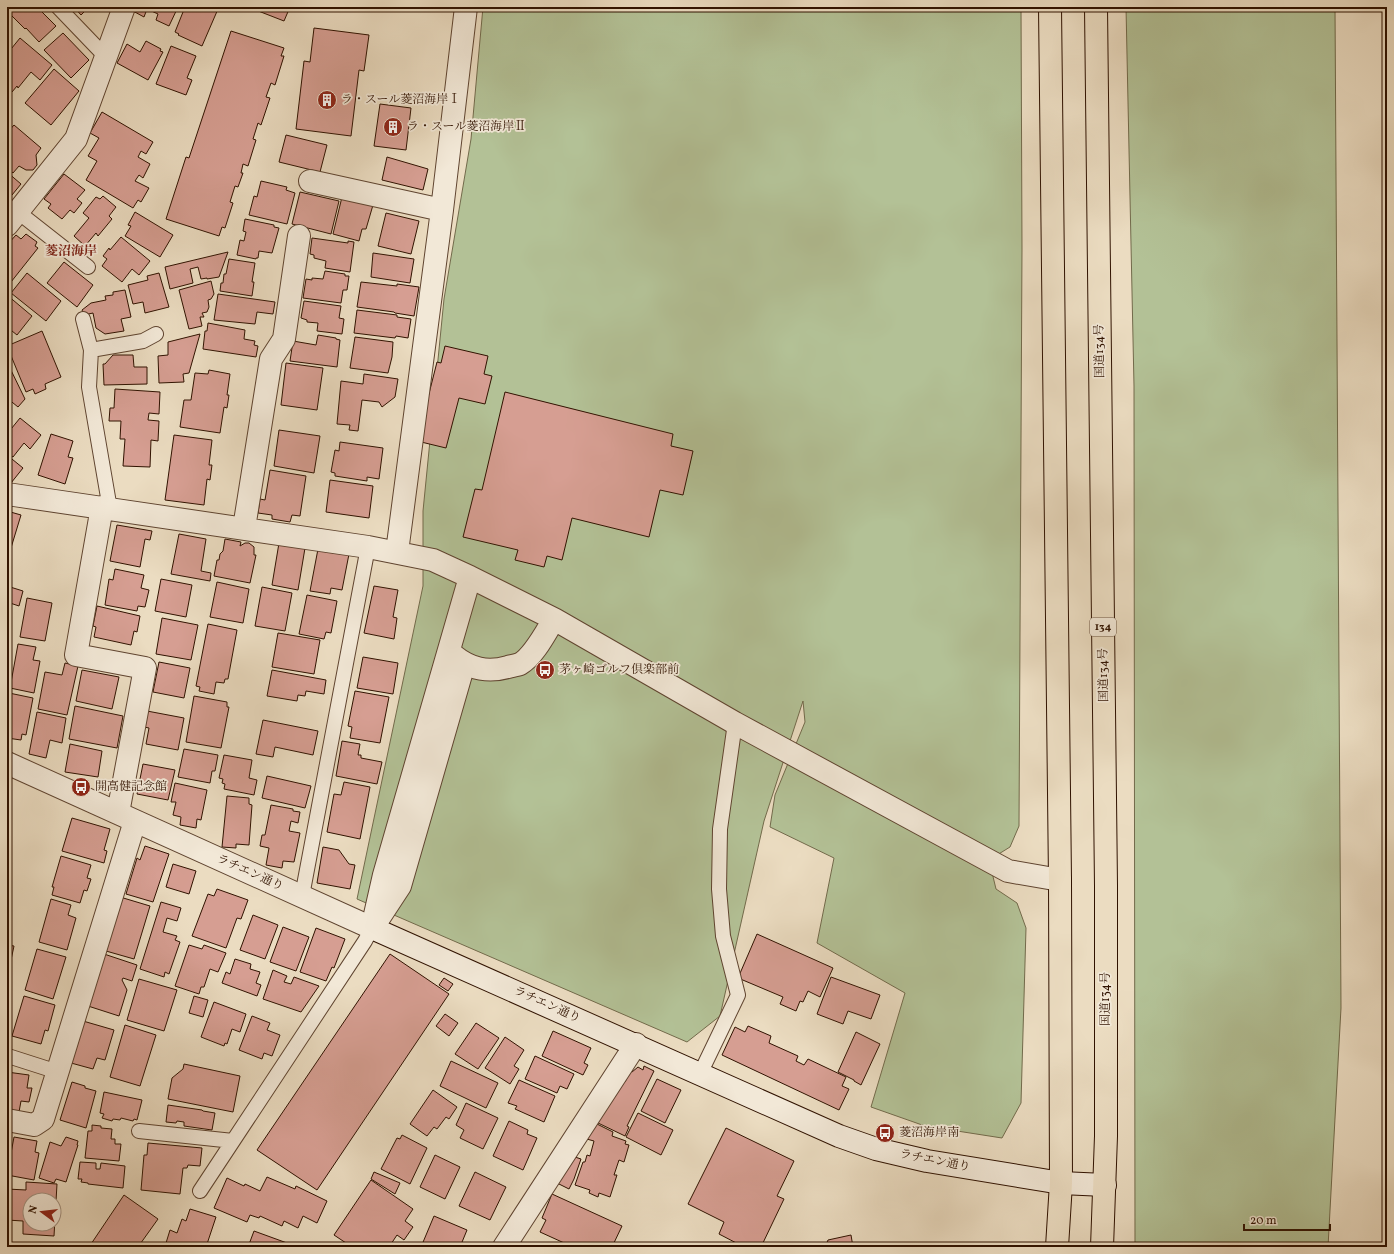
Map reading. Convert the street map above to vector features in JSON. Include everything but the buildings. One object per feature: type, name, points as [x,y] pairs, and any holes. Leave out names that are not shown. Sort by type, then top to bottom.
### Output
[{"type":"highway","points":[[1050,7],[1060,880],[1061,1183],[1057,1247]]},
{"type":"highway","name":"国道134号","points":[[1096,7],[1106,886],[1106,1136],[1102,1247]]},
{"type":"street","points":[[12,219],[76,139],[124,7]]},
{"type":"street","points":[[397,552],[442,210],[466,7]]},
{"type":"street","points":[[310,180],[442,210]]},
{"type":"street","points":[[244,528],[271,359],[284,339],[299,236]]},
{"type":"street","points":[[7,494],[368,547],[433,560],[554,619],[735,723],[1008,871],[1060,880]]},
{"type":"street","points":[[7,1120],[34,1125],[43,1119],[58,1072],[126,817],[145,668],[76,655],[106,508]]},
{"type":"street","points":[[372,928],[384,875],[456,658],[470,577]]},
{"type":"street","points":[[456,658],[482,670],[500,670],[520,664],[537,648],[554,619]]},
{"type":"street","name":"ラチエン通り","points":[[7,763],[372,928],[636,1044],[839,1136],[876,1149],[927,1161],[1061,1183],[1105,1185]]},
{"type":"street","points":[[504,1247],[636,1044]]},
{"type":"lane","points":[[58,7],[106,57]]},
{"type":"lane","points":[[12,219],[88,267]]},
{"type":"lane","points":[[83,319],[91,350],[89,387],[106,508]]},
{"type":"lane","points":[[91,350],[142,341],[156,334]]},
{"type":"lane","points":[[302,896],[368,547]]},
{"type":"lane","points":[[700,1074],[738,995],[723,936],[719,889],[720,829],[735,723]]},
{"type":"lane","points":[[200,1191],[361,948],[372,928]]},
{"type":"lane","points":[[8,1056],[58,1072]]},
{"type":"lane","points":[[139,1131],[233,1141]]},
{"type":"green space","points":[[483,7],[1021,7],[1022,249],[1019,826],[1010,847],[989,860],[996,889],[1017,903],[1026,928],[1021,1103],[1002,1138],[925,1126],[871,1107],[905,993],[817,943],[834,858],[770,827],[775,795],[805,722],[803,701],[764,821],[720,1016],[687,1042],[357,899],[423,586],[423,511],[444,299],[471,139]]},
{"type":"green space","points":[[1126,7],[1335,7],[1341,1008],[1328,1247],[1135,1247],[1134,386]]},
{"type":"place","name":"ラ・スール菱沼海岸Ⅰ","points":[[327,100]]},
{"type":"place","name":"ラ・スール菱沼海岸Ⅱ","points":[[393,127]]},
{"type":"place","name":"茅ヶ崎ゴルフ倶楽部前","points":[[545,670]]},
{"type":"place","name":"開高健記念館","points":[[81,787]]},
{"type":"place","name":"菱沼海岸南","points":[[885,1133]]},
{"type":"district","name":"菱沼海岸","points":[[71,252]]}]
